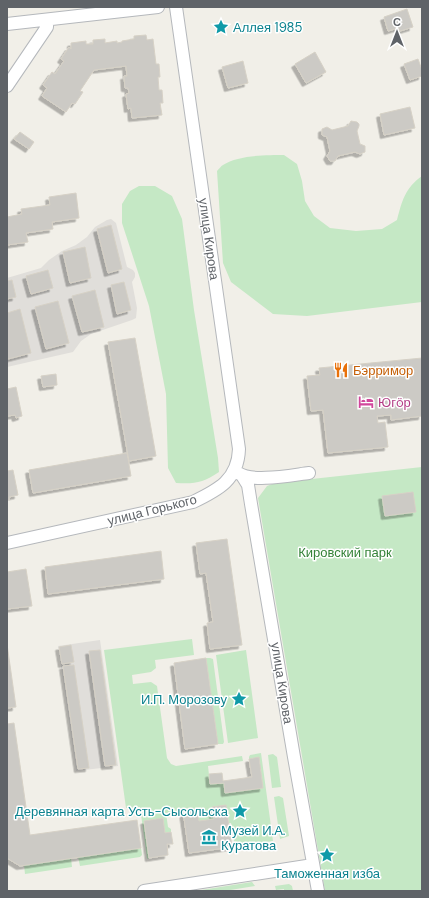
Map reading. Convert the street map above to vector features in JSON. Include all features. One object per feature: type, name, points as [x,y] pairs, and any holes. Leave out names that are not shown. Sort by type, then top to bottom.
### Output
[{"type":"street","points":[[7,24],[158,7]]},
{"type":"street","name":"улица Кирова","points":[[176,7],[240,449],[239,474],[248,485],[252,504],[318,891]]},
{"type":"street","points":[[7,86],[47,26],[48,20]]},
{"type":"street","points":[[239,474],[265,478],[309,473]]},
{"type":"street","name":"улица Горького","points":[[7,543],[192,502],[214,492],[239,474]]},
{"type":"street","points":[[144,891],[313,865]]},
{"type":"shaded area","points":[[111,219],[116,223],[127,267],[135,273],[135,277],[132,282],[137,308],[136,318],[91,334],[81,341],[73,352],[7,367],[7,278],[41,268],[62,251],[76,245],[87,237],[95,227]]},
{"type":"shaded area","points":[[100,640],[118,766],[76,771],[58,646]]},
{"type":"green space","points":[[284,155],[297,164],[302,181],[305,201],[314,216],[330,228],[356,231],[382,229],[397,220],[405,195],[412,185],[422,176],[422,302],[307,316],[273,314],[231,282],[223,263],[217,171],[223,165],[244,157]]},
{"type":"green space","points":[[139,186],[155,186],[172,196],[182,219],[194,310],[219,472],[199,482],[176,483],[168,468],[166,394],[149,306],[122,223],[122,204],[130,191]]},
{"type":"green space","name":"Кировский парк","points":[[422,467],[422,891],[325,891],[258,498],[267,486],[275,483]]},
{"type":"green space","points":[[192,639],[194,655],[155,660],[156,668],[151,672],[132,675],[133,684],[151,682],[157,686],[167,758],[171,764],[176,766],[242,756],[243,761],[208,766],[210,784],[224,783],[225,793],[263,788],[259,758],[249,759],[250,755],[261,753],[273,841],[235,846],[226,805],[212,807],[214,819],[199,821],[197,809],[166,813],[168,827],[171,829],[171,832],[165,833],[163,818],[144,821],[149,858],[147,859],[140,807],[126,808],[104,650]]},
{"type":"green space","points":[[246,650],[258,738],[228,743],[216,655]]},
{"type":"green space","points":[[206,658],[213,659],[224,742],[223,744],[218,744]]},
{"type":"green space","points":[[273,754],[277,757],[281,787],[272,788],[268,755]]},
{"type":"green space","points":[[279,796],[283,798],[289,836],[280,839],[274,797]]},
{"type":"green space","points":[[141,848],[142,855],[140,857],[80,866],[78,857]]},
{"type":"green space","points":[[71,858],[72,867],[25,874],[24,865]]},
{"type":"green space","points":[[252,882],[255,886],[224,891],[195,891]]},
{"type":"green space","points":[[289,884],[292,886],[293,891],[284,891],[284,889],[276,890],[275,886]]},
{"type":"building","points":[[407,9],[413,27],[400,31],[398,28],[388,31],[384,17]]},
{"type":"building","points":[[146,35],[147,40],[153,39],[156,64],[159,64],[160,77],[158,77],[159,90],[162,90],[163,103],[160,103],[162,115],[132,118],[131,108],[128,109],[126,94],[129,93],[128,88],[125,88],[124,76],[127,76],[126,66],[94,70],[80,91],[83,92],[75,104],[72,103],[66,112],[42,96],[47,88],[43,85],[52,72],[55,74],[64,61],[61,59],[69,47],[71,49],[71,43],[86,41],[86,44],[93,44],[93,40],[105,39],[105,43],[117,41],[117,43],[134,39],[134,36]]},
{"type":"building","points":[[315,52],[326,72],[306,83],[295,64]]},
{"type":"building","points":[[418,59],[422,70],[422,76],[410,80],[404,64]]},
{"type":"building","points":[[243,61],[248,83],[228,88],[222,67]]},
{"type":"building","points":[[410,107],[415,128],[384,135],[380,114]]},
{"type":"building","points":[[351,121],[359,124],[357,131],[360,144],[365,146],[365,152],[360,154],[355,152],[338,156],[335,161],[330,161],[327,156],[330,151],[327,137],[322,135],[322,129],[327,127],[332,130],[348,126]]},
{"type":"building","points":[[20,132],[34,142],[29,149],[14,139]]},
{"type":"building","points":[[76,193],[79,218],[52,222],[53,229],[26,233],[28,242],[7,245],[7,217],[22,214],[21,209],[50,205],[49,197]]},
{"type":"building","points":[[111,225],[122,269],[108,273],[97,229]]},
{"type":"building","points":[[85,247],[91,278],[70,283],[63,252]]},
{"type":"building","points":[[48,270],[53,288],[31,294],[26,276]]},
{"type":"building","points":[[12,280],[16,297],[7,299],[7,281]]},
{"type":"building","points":[[124,282],[131,310],[117,314],[111,285]]},
{"type":"building","points":[[95,290],[104,327],[82,332],[72,296]]},
{"type":"building","points":[[58,301],[69,343],[46,349],[35,307]]},
{"type":"building","points":[[20,309],[31,353],[8,359],[7,313]]},
{"type":"building","points":[[135,338],[156,456],[129,461],[108,342]]},
{"type":"building","name":"Югöр","points":[[422,358],[422,416],[391,420],[391,415],[377,416],[378,423],[385,422],[388,447],[328,453],[323,410],[311,411],[307,376],[320,375],[319,368]]},
{"type":"building","points":[[56,374],[57,385],[43,387],[41,376]]},
{"type":"building","points":[[16,387],[22,416],[16,418],[15,415],[7,416],[7,389]]},
{"type":"building","points":[[127,453],[131,476],[33,493],[29,470]]},
{"type":"building","points":[[13,470],[18,495],[9,497],[9,500],[7,500],[7,471]]},
{"type":"building","points":[[413,492],[416,512],[385,516],[382,496]]},
{"type":"building","points":[[227,539],[242,645],[210,649],[207,623],[213,622],[206,573],[200,574],[196,543]]},
{"type":"building","points":[[161,551],[164,579],[48,594],[45,567]]},
{"type":"building","points":[[26,569],[32,606],[7,609],[7,572]]},
{"type":"building","points":[[7,644],[16,707],[7,708]]},
{"type":"building","points":[[71,645],[74,662],[62,664],[59,647]]},
{"type":"building","points":[[100,650],[116,765],[105,766],[89,651]]},
{"type":"building","points":[[206,658],[218,744],[185,749],[174,663]]},
{"type":"building","points":[[74,665],[89,768],[78,769],[63,666]]},
{"type":"building","points":[[14,723],[30,835],[137,820],[141,848],[20,866],[7,858],[7,724]]},
{"type":"building","points":[[259,757],[263,788],[225,793],[224,783],[210,784],[209,774],[222,773],[223,781],[252,777],[249,759]]},
{"type":"building","name":"Музей И.А. Куратова","points":[[226,805],[232,847],[189,853],[183,811],[197,809],[199,821],[214,819],[212,807]]},
{"type":"building","points":[[163,818],[165,833],[171,832],[173,844],[167,844],[168,855],[149,858],[144,821]]},
{"type":"place","name":"Аллея 1985","points":[[221,27]]},
{"type":"place","name":"Бэрримор","points":[[341,370]]},
{"type":"place","name":"Югöр","points":[[366,402]]},
{"type":"place","name":"И.П. Морозову","points":[[239,699]]},
{"type":"place","name":"Деревянная карта Усть-Сысольска","points":[[240,811]]},
{"type":"place","name":"Музей И.А. Куратова","points":[[209,837]]},
{"type":"place","name":"Таможенная изба","points":[[327,855]]}]
